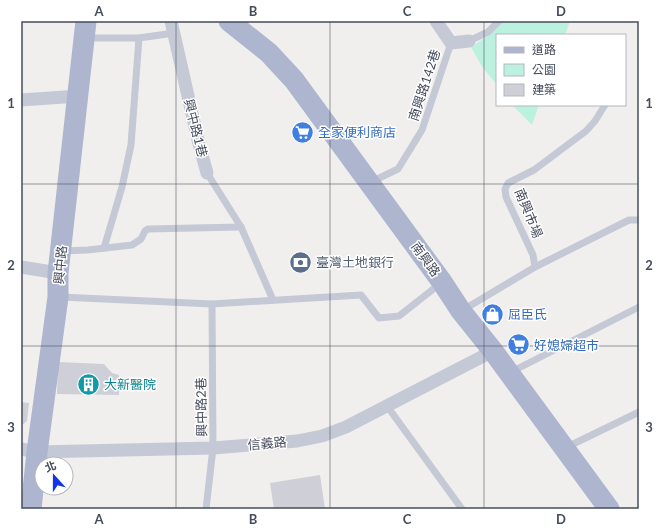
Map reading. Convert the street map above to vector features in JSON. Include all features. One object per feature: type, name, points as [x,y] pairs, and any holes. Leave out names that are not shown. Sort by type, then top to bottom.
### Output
[{"type":"main road","name":"南興路","points":[[229,21],[269,52],[294,80],[442,282],[461,312],[509,372],[609,509]]},
{"type":"main road","name":"興中路","points":[[31,509],[29,450],[58,297],[58,273],[79,96],[85,30]]},
{"type":"street","points":[[436,21],[451,43],[469,41]]},
{"type":"street","name":"興中路1巷","points":[[173,27],[198,140],[207,173]]},
{"type":"street","points":[[21,100],[79,96]]},
{"type":"street","points":[[21,267],[58,273]]},
{"type":"street","name":"信義路","points":[[29,450],[213,448],[297,441],[322,436],[346,427],[493,351]]},
{"type":"lane","points":[[469,41],[488,32],[499,21]]},
{"type":"lane","points":[[85,30],[139,38],[173,27]]},
{"type":"lane","points":[[104,248],[122,187],[132,145],[139,38]]},
{"type":"lane","name":"南興路142巷","points":[[369,183],[398,169],[422,130],[451,43]]},
{"type":"lane","name":"南興市場","points":[[535,267],[533,256],[506,197],[505,189],[508,184],[534,170],[586,131],[595,121],[604,106]]},
{"type":"lane","name":"興中路1巷","points":[[207,173],[241,227],[273,300]]},
{"type":"lane","points":[[461,312],[535,267],[629,220],[639,220]]},
{"type":"lane","points":[[61,251],[132,245],[141,239],[148,229],[241,227]]},
{"type":"lane","points":[[58,297],[212,304],[361,295],[379,318],[399,316],[442,282]]},
{"type":"lane","name":"興中路2巷","points":[[206,509],[213,448],[212,304]]},
{"type":"lane","points":[[509,372],[639,307]]},
{"type":"lane","points":[[387,406],[462,509]]},
{"type":"lane","points":[[565,448],[639,412]]},
{"type":"green space","points":[[501,21],[570,21],[565,34],[496,34],[496,84],[481,65],[471,47],[488,36]]},
{"type":"green space","points":[[513,106],[539,106],[532,125]]},
{"type":"building","name":"大新醫院","points":[[58,362],[104,364],[112,373],[119,375],[119,395],[57,394]]},
{"type":"building","points":[[21,402],[29,403],[27,421],[21,426]]},
{"type":"building","points":[[320,475],[325,509],[274,509],[270,483]]},
{"type":"place","name":"全家便利商店","points":[[302,132]]},
{"type":"place","name":"臺灣土地銀行","points":[[301,262]]},
{"type":"place","name":"屈臣氏","points":[[492,314]]},
{"type":"place","name":"好媳婦超市","points":[[518,345]]},
{"type":"place","name":"大新醫院","points":[[88,384]]}]
